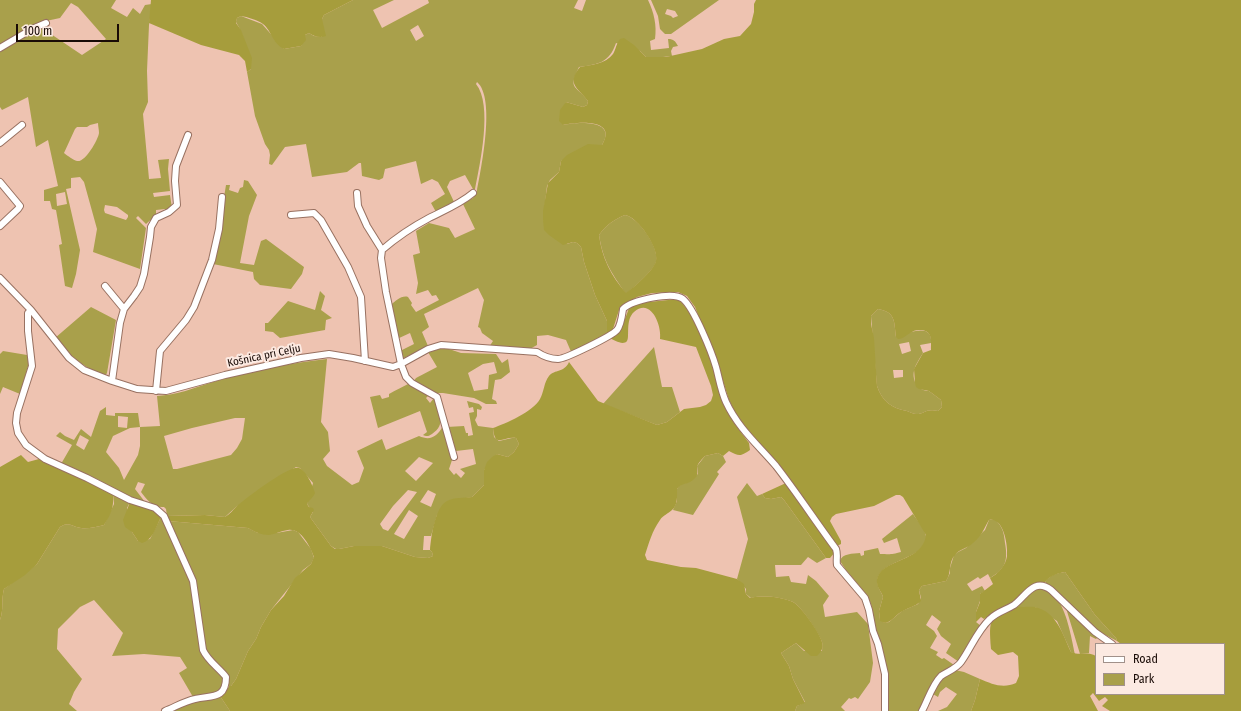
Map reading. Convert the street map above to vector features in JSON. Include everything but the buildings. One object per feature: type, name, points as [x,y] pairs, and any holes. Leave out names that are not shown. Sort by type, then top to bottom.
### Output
[{"type":"street","points":[[0,48],[32,29],[46,23]]},
{"type":"street","points":[[0,143],[22,125]]},
{"type":"street","points":[[112,381],[120,323],[124,309],[140,287],[144,274],[152,223],[156,218],[169,212],[177,205],[175,181],[176,166],[188,135]]},
{"type":"street","points":[[0,182],[20,206],[0,226]]},
{"type":"street","points":[[357,193],[358,206],[367,226],[382,250],[381,258],[386,292],[401,364],[406,377],[437,397],[454,457]]},
{"type":"street","points":[[382,250],[400,234],[463,201],[473,193]]},
{"type":"street","points":[[156,391],[160,351],[186,320],[194,307],[212,260],[219,229],[222,196]]},
{"type":"street","points":[[291,215],[314,213],[321,220],[348,267],[361,297],[365,361]]},
{"type":"street","name":"Košnica pri Celju","points":[[0,278],[31,310],[69,358],[84,370],[137,389],[156,391],[166,391],[225,375],[301,358],[329,354],[393,367],[428,349],[441,345],[537,352],[545,357],[557,359],[565,358],[617,331],[624,309],[632,303],[659,297],[677,296],[689,305],[699,326],[716,365],[726,401],[737,422],[775,466],[836,549],[837,565],[865,598],[885,674],[885,711]]},
{"type":"street","points":[[105,286],[124,309]]},
{"type":"street","points":[[31,310],[28,313],[28,331],[32,366],[17,413],[16,423],[18,433],[26,445],[45,459],[88,478],[130,500],[154,508],[159,512],[166,521],[193,581],[203,650],[210,661],[226,677],[224,690],[219,695],[194,699],[165,711]]},
{"type":"street","points":[[922,711],[936,681],[961,662],[972,641],[983,626],[994,615],[1014,605],[1027,592],[1039,585],[1045,585],[1095,632],[1111,643]]},
{"type":"green space","points":[[0,0],[116,0],[111,8],[127,17],[133,8],[140,14],[145,5],[152,4],[149,25],[147,71],[148,102],[143,114],[149,179],[161,178],[158,160],[169,159],[168,169],[170,191],[153,193],[154,197],[170,195],[172,208],[167,213],[165,209],[156,210],[156,215],[146,224],[138,216],[136,218],[146,228],[140,269],[93,252],[97,229],[84,182],[80,177],[71,178],[71,188],[66,189],[80,250],[72,288],[65,286],[59,245],[62,244],[56,210],[52,209],[50,201],[44,201],[44,190],[58,186],[48,140],[36,147],[28,97],[2,110],[0,107],[0,52],[26,35],[42,28],[82,55],[106,39],[78,7],[71,3],[60,18],[46,21],[0,48]],"holes":[[[98,123],[98,136],[91,150],[84,158],[77,161],[64,153],[77,127],[87,127]],[[65,192],[67,204],[57,206],[56,194]],[[105,205],[117,207],[128,215],[128,217],[126,220],[105,213]]]},
{"type":"green space","points":[[353,0],[394,0],[373,10],[382,28],[429,3],[428,0],[578,0],[574,8],[582,11],[586,0],[648,0],[656,29],[655,39],[650,41],[651,50],[669,48],[668,39],[672,39],[678,46],[673,47],[671,51],[672,56],[654,58],[646,57],[640,51],[616,43],[610,55],[606,59],[592,65],[579,67],[574,80],[574,86],[588,101],[587,105],[583,107],[566,102],[563,125],[577,123],[594,124],[605,130],[605,137],[602,145],[561,161],[559,172],[550,180],[547,186],[543,220],[567,244],[573,242],[577,243],[581,247],[584,262],[595,295],[607,321],[607,335],[572,354],[566,340],[548,335],[537,336],[537,345],[528,350],[489,347],[493,341],[482,333],[478,327],[484,300],[478,288],[424,314],[429,327],[422,332],[428,346],[402,359],[400,351],[414,344],[410,333],[397,339],[391,305],[401,298],[408,297],[416,312],[439,300],[436,295],[432,296],[428,290],[416,294],[418,283],[413,255],[420,253],[416,231],[429,223],[449,228],[455,238],[475,229],[463,204],[473,198],[477,191],[486,134],[486,103],[483,90],[477,82],[476,84],[481,94],[484,106],[484,135],[475,189],[473,189],[465,175],[450,181],[447,187],[455,204],[436,212],[431,203],[445,194],[438,182],[432,179],[421,184],[416,161],[385,169],[383,178],[379,180],[362,176],[361,163],[347,172],[312,177],[306,144],[285,147],[272,165],[269,164],[269,150],[265,144],[255,116],[247,72],[251,69],[244,39],[236,22],[237,18],[241,16],[262,24],[284,49],[301,46],[305,35],[309,33],[314,36],[322,37],[322,19],[324,15]],"holes":[[[418,25],[424,36],[416,41],[410,30]]]},
{"type":"green space","points":[[651,0],[719,0],[671,34],[665,34],[660,29],[658,16]],"holes":[[[667,9],[675,11],[678,16],[673,18],[665,14]]]},
{"type":"green space","points":[[244,180],[248,181],[257,195],[249,216],[240,263],[254,265],[261,241],[266,239],[304,267],[302,274],[291,289],[260,285],[254,279],[253,272],[213,264],[226,185],[230,185],[229,190],[238,193],[240,188],[243,187]]},
{"type":"green space","points":[[625,215],[636,221],[642,227],[655,249],[656,256],[656,262],[651,270],[626,294],[608,266],[599,235],[611,223]]},
{"type":"green space","points":[[320,291],[325,296],[321,310],[332,318],[326,320],[325,330],[280,338],[273,332],[265,331],[265,323],[268,323],[288,301],[315,310]]},
{"type":"green space","points":[[91,307],[116,320],[107,373],[105,376],[89,369],[77,360],[55,338]]},
{"type":"green space","points":[[878,309],[884,310],[891,315],[894,322],[896,337],[918,331],[928,332],[931,343],[920,345],[923,353],[915,369],[914,378],[919,387],[925,391],[929,391],[941,400],[942,407],[938,411],[930,410],[919,414],[914,414],[896,408],[884,400],[877,386],[871,316]],"holes":[[[909,342],[911,351],[902,354],[899,344]],[[893,370],[903,370],[903,377],[894,378]]]},
{"type":"green space","points":[[654,347],[662,387],[672,387],[680,412],[667,422],[657,425],[603,404]]},
{"type":"green space","points":[[439,349],[449,349],[461,353],[496,354],[502,363],[508,359],[510,372],[501,379],[495,380],[492,399],[496,401],[497,404],[486,404],[474,398],[435,393],[413,382],[416,378],[437,367],[428,352]],"holes":[[[494,362],[497,373],[489,375],[488,389],[474,391],[468,373],[483,364]]]},
{"type":"green space","points":[[3,351],[27,355],[29,363],[20,394],[3,387],[0,394],[0,354]]},
{"type":"green space","points":[[327,359],[321,422],[328,432],[330,451],[323,459],[327,466],[352,485],[359,482],[364,468],[357,451],[382,439],[386,450],[419,436],[430,438],[436,435],[443,426],[452,460],[449,469],[454,475],[456,473],[461,478],[465,473],[460,469],[476,464],[473,449],[456,451],[453,449],[447,427],[464,426],[468,436],[473,435],[469,413],[474,412],[473,407],[469,408],[467,401],[479,404],[482,407],[481,410],[477,409],[477,416],[475,420],[478,426],[493,428],[494,437],[499,441],[516,438],[519,444],[514,452],[508,457],[497,454],[484,470],[484,485],[472,497],[466,498],[437,515],[431,536],[424,536],[423,550],[430,550],[433,556],[428,558],[415,557],[382,546],[354,546],[336,549],[331,546],[310,517],[313,512],[307,504],[313,483],[300,468],[296,467],[236,507],[225,517],[205,515],[167,516],[166,509],[164,507],[153,505],[141,492],[145,484],[138,482],[135,489],[145,502],[122,494],[99,480],[61,464],[72,445],[56,436],[60,432],[74,440],[81,429],[91,437],[100,411],[106,407],[106,415],[115,416],[115,413],[138,413],[140,427],[160,426],[157,396],[178,393],[255,371]],"holes":[[[118,416],[128,417],[127,428],[118,427]],[[235,418],[245,418],[242,439],[231,455],[177,469],[173,469],[164,436]],[[140,427],[140,446],[138,455],[124,480],[119,468],[106,452],[113,436],[130,428]],[[80,435],[89,440],[84,450],[76,445]],[[419,457],[433,463],[416,481],[405,471]],[[408,490],[417,492],[388,531],[383,529],[380,524],[393,506]],[[428,490],[436,494],[431,507],[420,502]],[[409,510],[418,516],[404,539],[394,534]]]},
{"type":"green space","points":[[410,383],[430,394],[426,398],[430,403],[434,398],[438,408],[441,422],[437,430],[429,436],[423,435],[427,432],[420,411],[378,428],[370,397],[380,395],[382,399],[389,397],[389,394]]},
{"type":"green space","points":[[718,453],[723,456],[726,462],[717,472],[719,474],[693,515],[673,510],[677,501],[677,489],[679,486],[686,483],[698,474],[697,466],[705,456]]},
{"type":"green space","points":[[747,483],[757,496],[762,494],[765,498],[771,499],[781,497],[826,558],[817,563],[808,557],[801,565],[775,565],[776,577],[789,576],[791,582],[806,584],[808,575],[816,581],[829,596],[823,605],[825,617],[857,612],[868,624],[873,663],[870,682],[858,699],[855,697],[851,699],[849,698],[841,707],[845,711],[795,711],[797,706],[805,702],[793,679],[789,666],[781,653],[796,643],[804,651],[822,651],[822,643],[820,638],[814,626],[796,604],[772,597],[751,598],[746,594],[746,589],[737,579],[748,539],[737,497]]},
{"type":"green space","points":[[113,494],[130,502],[127,508],[132,532],[138,541],[150,539],[161,517],[192,582],[201,652],[222,676],[224,684],[218,693],[193,697],[179,673],[187,668],[180,657],[144,654],[112,656],[123,633],[94,600],[80,607],[58,629],[57,649],[82,679],[69,704],[77,711],[0,711],[0,620],[4,589],[37,564],[60,527],[63,525],[68,524],[86,528],[104,525],[114,504]]},
{"type":"green space","points":[[913,514],[925,533],[925,544],[919,551],[883,570],[878,577],[878,586],[883,597],[879,611],[880,620],[885,623],[889,622],[902,611],[918,604],[921,598],[919,590],[922,586],[946,581],[950,573],[954,555],[966,548],[985,530],[989,520],[996,520],[1002,528],[1005,539],[1006,559],[1003,567],[995,575],[990,578],[988,574],[980,579],[978,577],[967,584],[972,591],[982,586],[985,591],[980,594],[980,601],[976,612],[976,622],[981,626],[959,662],[946,653],[951,644],[941,636],[937,629],[941,622],[932,615],[926,625],[934,631],[937,636],[930,648],[938,652],[936,655],[942,659],[944,658],[954,665],[941,673],[920,711],[888,711],[888,674],[874,623],[871,604],[866,594],[840,561],[845,555],[860,553],[861,556],[864,555],[864,551],[878,548],[880,554],[901,552],[897,538],[884,543],[882,539]]},
{"type":"green space","points":[[168,521],[248,528],[258,533],[276,533],[293,530],[298,532],[311,549],[314,558],[311,564],[303,570],[271,610],[248,651],[236,679],[231,686],[229,686],[228,681],[207,654],[198,601]]},
{"type":"green space","points":[[1065,572],[1095,615],[1117,641],[1096,630],[1045,582],[1051,576]]},
{"type":"green space","points":[[1038,588],[1047,590],[1054,595],[1060,603],[1065,614],[1075,654],[1071,652],[1057,621],[1035,607],[1017,606],[1028,594]]},
{"type":"green space","points":[[1068,607],[1097,638],[1096,639],[1090,636],[1089,653],[1080,654],[1066,608]]},
{"type":"green space","points":[[955,670],[980,679],[971,711],[938,711],[947,707],[957,694],[946,687],[940,692],[938,697],[933,694],[942,680]]},
{"type":"green space","points":[[220,696],[230,711],[171,711],[190,703],[218,698]]},
{"type":"shaded area","points":[[151,0],[353,0],[324,15],[322,19],[326,36],[318,37],[309,33],[305,35],[306,40],[301,46],[284,49],[277,44],[266,27],[261,23],[243,16],[237,18],[236,23],[241,30],[252,58],[251,69],[247,72],[245,61],[239,55],[201,45],[149,23]]},
{"type":"shaded area","points":[[756,0],[1241,0],[1241,711],[1110,711],[1102,706],[1108,700],[1105,697],[1099,701],[1093,693],[1090,696],[1098,711],[971,711],[980,679],[1002,686],[1016,683],[1019,676],[1018,656],[1013,652],[998,655],[991,649],[990,631],[992,621],[996,617],[1017,606],[1035,607],[1043,610],[1054,619],[1058,625],[1071,652],[1095,656],[1095,695],[1225,695],[1225,643],[1120,643],[1095,615],[1065,572],[1054,575],[1045,582],[1030,587],[1011,604],[984,619],[981,617],[976,622],[976,612],[980,602],[980,594],[993,584],[990,578],[1001,569],[1007,556],[1006,539],[1002,527],[994,520],[989,520],[981,535],[971,545],[959,551],[955,555],[951,561],[949,575],[946,581],[922,586],[919,590],[921,601],[919,603],[901,612],[885,623],[880,621],[879,611],[883,597],[877,585],[879,575],[891,564],[917,551],[923,544],[926,535],[903,497],[896,495],[874,506],[836,514],[830,521],[841,541],[841,544],[837,546],[787,478],[739,420],[729,400],[717,362],[695,307],[687,296],[678,292],[652,293],[637,297],[620,307],[613,329],[607,335],[607,321],[595,295],[584,262],[581,247],[577,243],[573,242],[563,245],[544,230],[543,211],[548,183],[559,172],[561,161],[567,155],[588,144],[602,145],[605,136],[605,130],[594,124],[577,123],[563,125],[559,121],[560,110],[566,102],[583,107],[587,105],[588,101],[575,86],[574,78],[576,73],[580,67],[598,64],[606,60],[613,54],[620,39],[624,38],[634,45],[646,57],[666,57],[702,49],[724,39],[740,36],[751,24],[754,4]],"holes":[[[625,215],[636,221],[651,241],[656,255],[656,261],[647,274],[626,293],[608,266],[602,251],[599,235],[605,228],[618,218]],[[878,309],[884,310],[893,318],[896,337],[898,339],[916,330],[928,332],[931,340],[931,350],[923,353],[914,369],[915,383],[916,387],[919,389],[929,391],[941,400],[942,407],[938,411],[930,410],[919,414],[914,414],[896,408],[884,400],[879,391],[877,386],[871,316]]]},
{"type":"shaded area","points":[[678,299],[690,312],[697,325],[714,367],[724,402],[734,423],[749,443],[750,450],[740,455],[729,451],[723,456],[718,453],[705,456],[700,461],[697,467],[696,478],[681,485],[677,489],[677,500],[675,506],[657,524],[645,555],[647,560],[681,567],[696,568],[737,579],[744,584],[746,594],[750,598],[778,598],[789,600],[796,604],[814,626],[823,644],[822,650],[817,656],[811,656],[796,643],[781,653],[789,666],[793,679],[805,703],[797,706],[795,711],[230,711],[220,696],[236,679],[248,651],[271,610],[284,596],[295,578],[311,564],[314,557],[301,535],[293,530],[266,535],[248,528],[168,521],[167,516],[205,515],[225,517],[267,483],[294,468],[299,468],[302,469],[307,475],[315,493],[307,504],[314,510],[310,517],[331,546],[335,549],[354,546],[382,546],[415,557],[428,558],[433,556],[430,550],[433,530],[439,509],[447,501],[472,497],[484,485],[484,470],[487,462],[497,454],[508,457],[514,452],[519,444],[516,438],[498,440],[494,434],[493,428],[512,420],[537,404],[549,376],[554,372],[565,368],[569,362],[598,401],[657,425],[667,422],[684,409],[700,407],[711,401],[713,395],[711,386],[696,347],[660,339],[657,321],[654,315],[646,308],[640,308],[631,315],[627,341],[623,343],[610,338],[622,325],[629,308],[639,303]]},
{"type":"shaded area","points":[[21,455],[28,462],[39,459],[92,482],[113,494],[113,503],[110,514],[104,525],[86,528],[66,524],[60,527],[37,564],[25,575],[4,589],[0,620],[0,467]]},
{"type":"shaded area","points":[[786,483],[835,552],[830,558],[826,558],[781,497],[771,499],[765,498],[762,494]]},
{"type":"shaded area","points":[[130,502],[153,510],[161,517],[152,536],[142,543],[138,541],[132,532],[125,527],[123,520]]}]
